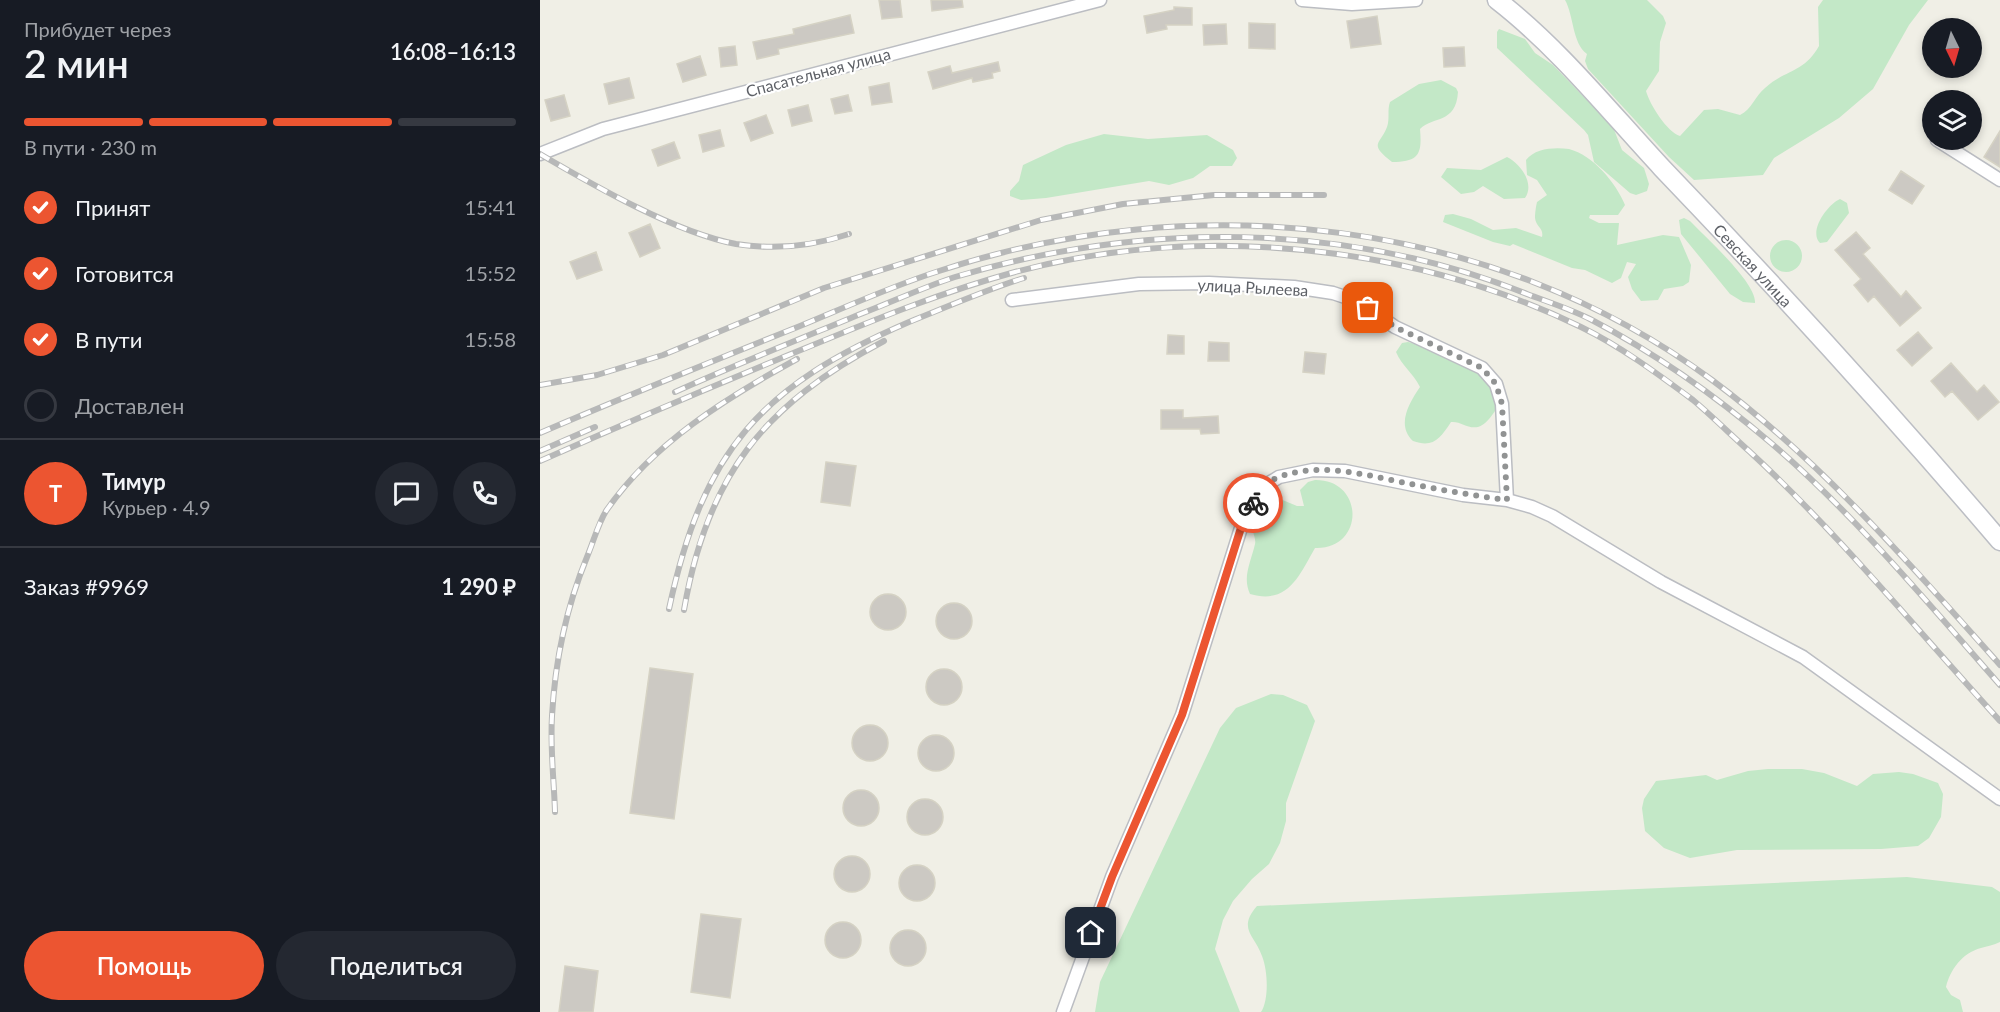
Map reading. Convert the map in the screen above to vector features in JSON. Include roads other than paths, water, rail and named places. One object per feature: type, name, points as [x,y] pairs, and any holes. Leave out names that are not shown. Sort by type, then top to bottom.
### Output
[{"type":"street","name":"Спасательная улица","points":[[540,154],[603,129],[1100,0]]},
{"type":"street","points":[[1302,0],[1381,4],[1416,0]]},
{"type":"street","name":"Севская улица","points":[[1506,2],[1715,223],[1925,453],[2000,541]]},
{"type":"street","points":[[1953,150],[2000,180]]},
{"type":"street","name":"улица Рылеева","points":[[1012,300],[1139,284],[1209,283],[1294,286],[1333,293],[1356,301],[1395,327],[1482,368],[1496,384],[1502,404],[1507,500]]},
{"type":"street","points":[[1063,1012],[1112,877],[1182,715],[1246,512],[1260,493],[1279,477],[1313,470],[1345,471],[1463,495],[1507,500],[1532,507],[1552,516],[1661,582],[1803,657],[2000,799]]},
{"type":"railway","points":[[540,154],[635,207],[688,230],[736,244],[779,247],[807,244],[849,234]]},
{"type":"railway","points":[[540,385],[597,375],[663,355],[824,288],[1041,220],[1123,204],[1214,195],[1324,195]]},
{"type":"railway","points":[[540,433],[904,283],[939,271],[1037,245],[1137,229],[1238,225],[1339,233],[1439,252],[1535,283],[1626,325],[1712,380],[1752,411],[1827,479],[1898,552],[2000,665]]},
{"type":"railway","points":[[675,392],[932,285],[1026,259],[1098,246],[1170,239],[1243,237],[1315,242],[1387,253],[1458,270],[1575,312],[1638,346],[1684,376],[1771,443],[1832,500],[1890,560],[2000,685]]},
{"type":"railway","points":[[540,461],[867,323],[955,290],[1015,272],[1085,257],[1157,248],[1230,246],[1303,250],[1375,260],[1446,276],[1515,299],[1581,327],[1610,343],[1680,390],[1749,451],[1815,515],[2000,721]]},
{"type":"railway","points":[[669,609],[683,554],[700,506],[721,465],[746,430],[777,399],[814,371],[858,346],[909,322],[1024,278]]},
{"type":"railway","points":[[684,610],[694,563],[708,520],[726,483],[748,449],[774,418],[805,391],[842,365],[884,341]]},
{"type":"railway","points":[[555,812],[552,728],[559,655],[573,596],[603,516],[625,487],[668,443],[718,406],[797,359]]},
{"type":"railway","points":[[540,451],[595,427]]}]
